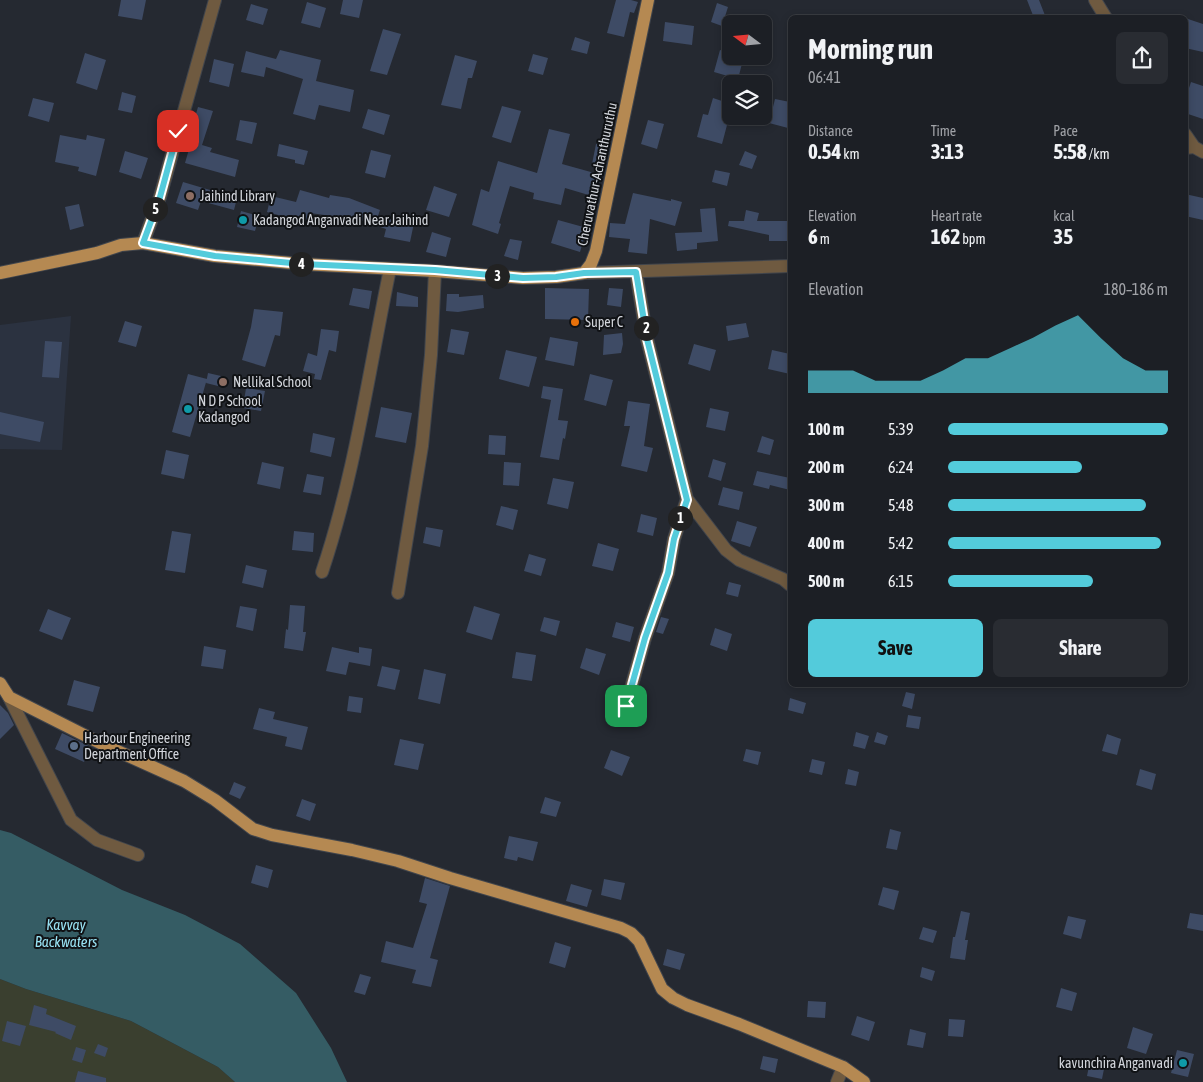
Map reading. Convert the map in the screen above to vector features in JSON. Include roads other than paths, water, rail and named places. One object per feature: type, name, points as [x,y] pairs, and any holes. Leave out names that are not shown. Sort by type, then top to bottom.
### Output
[{"type":"main road","name":"Cheruvathur-Achanthuruthu","points":[[584,273],[591,264],[596,252],[648,0]]},
{"type":"main road","points":[[0,273],[97,253],[121,245],[143,243],[215,256],[302,264],[435,270],[523,278],[556,277],[584,273]]},
{"type":"main road","points":[[0,682],[9,697],[104,745],[184,781],[215,800],[253,829],[272,835],[398,861],[621,928],[631,933],[639,941],[662,989],[673,998],[843,1067],[864,1082]]},
{"type":"street","points":[[143,243],[160,197],[215,0]]},
{"type":"street","points":[[1095,0],[1104,15]]},
{"type":"street","points":[[584,273],[788,266]]},
{"type":"street","points":[[322,572],[332,541],[347,480],[390,269]]},
{"type":"street","points":[[398,593],[422,446],[431,355],[435,270]]},
{"type":"street","points":[[636,272],[647,339],[687,500],[726,550],[739,560],[783,579],[788,583]]},
{"type":"street","points":[[626,706],[645,638],[668,573],[674,539],[687,500]]},
{"type":"street","points":[[9,697],[71,820],[97,840],[138,856]]},
{"type":"street","points":[[837,1082],[843,1067]]},
{"type":"water","name":"Kavvay Backwaters","points":[[0,830],[11,833],[122,890],[185,915],[240,944],[296,993],[331,1048],[347,1082],[235,1082],[218,1067],[131,1021],[26,989],[0,979]]},
{"type":"place","name":"Jaihind Library","points":[[190,196]]},
{"type":"place","name":"Kadangod Anganvadi Near Jaihind","points":[[243,220]]},
{"type":"place","name":"Super C","points":[[575,322]]},
{"type":"place","name":"Nellikal School","points":[[223,382]]},
{"type":"place","name":"N D P School Kadangod","points":[[188,409]]},
{"type":"place","name":"Harbour Engineering Department Office","points":[[74,746]]},
{"type":"place","name":"kavunchira Anganvadi","points":[[1183,1063]]}]
